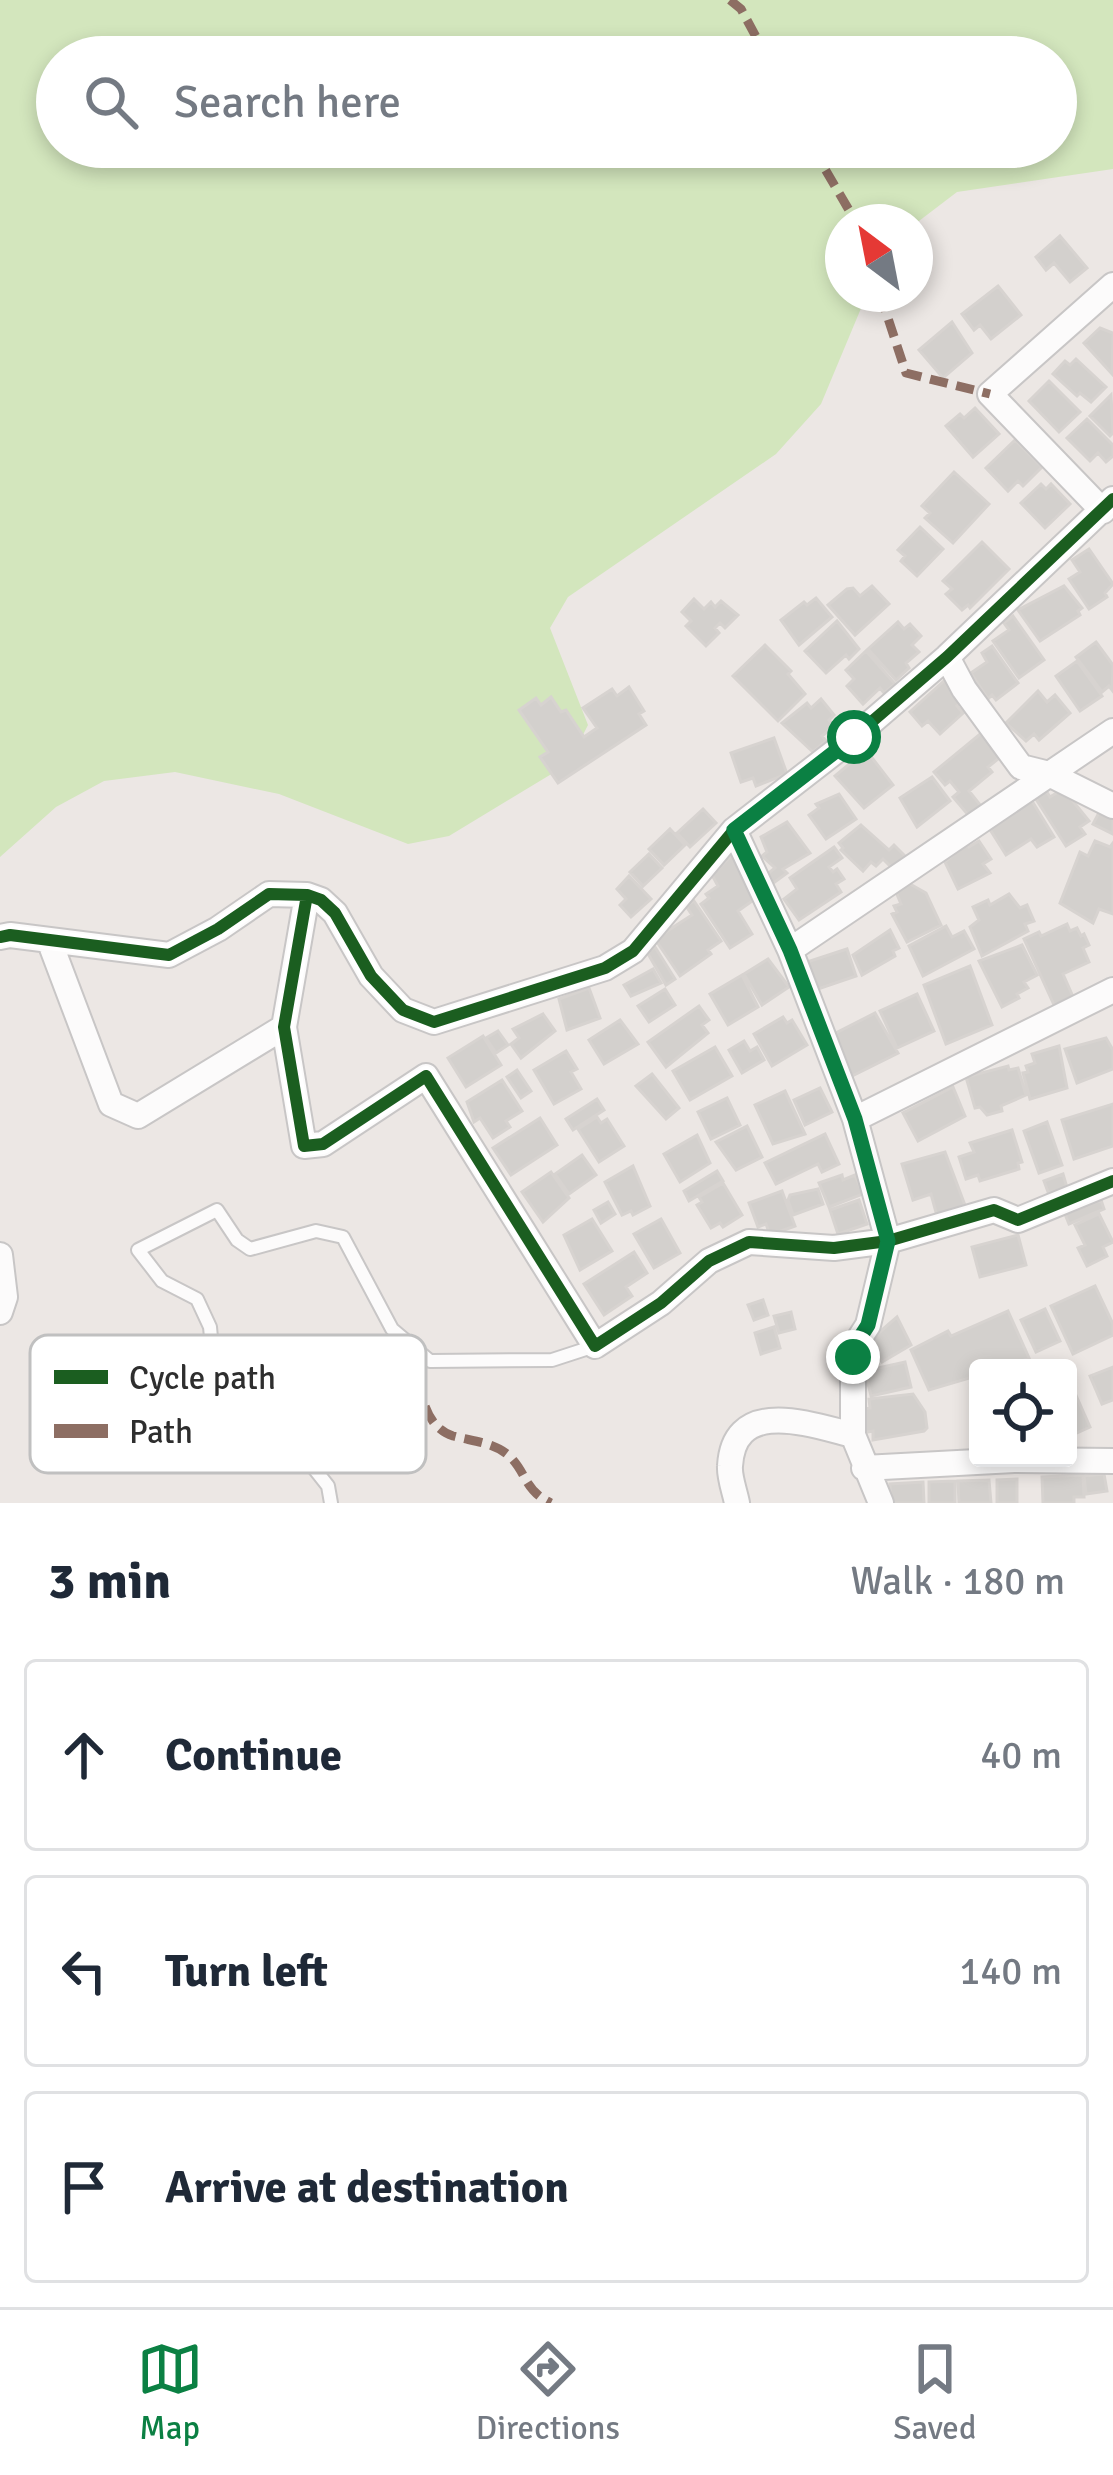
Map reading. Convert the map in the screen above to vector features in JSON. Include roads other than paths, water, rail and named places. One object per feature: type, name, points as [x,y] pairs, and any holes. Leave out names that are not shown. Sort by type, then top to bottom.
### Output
[{"type":"street","points":[[0,937],[169,955],[269,894],[307,895],[335,913],[370,976],[403,1010],[434,1022],[605,968],[633,951],[734,830],[854,737],[1108,505],[990,394],[1113,285]]},
{"type":"street","points":[[946,657],[1021,767],[1049,774],[1113,806]]},
{"type":"street","points":[[790,950],[1113,731]]},
{"type":"street","points":[[734,830],[790,950],[855,1119],[888,1241],[868,1325],[854,1347],[853,1435],[881,1503]]},
{"type":"street","points":[[307,895],[284,1027],[304,1146],[323,1144],[425,1076],[595,1346],[661,1303],[709,1261],[748,1242],[834,1248],[888,1241],[994,1210],[1018,1220],[1113,1181]]},
{"type":"street","points":[[49,940],[111,1104],[138,1116],[284,1027]]},
{"type":"street","points":[[855,1119],[1113,990]]},
{"type":"street","points":[[0,1255],[5,1298],[0,1312]]},
{"type":"street","points":[[737,1503],[730,1465],[740,1436],[766,1419],[794,1420],[853,1435]]},
{"type":"street","points":[[864,1468],[1014,1460],[1113,1461]]},
{"type":"lane","points":[[211,1335],[197,1299],[162,1282],[138,1250],[217,1210],[237,1240],[250,1249],[316,1231],[343,1238],[399,1335]]},
{"type":"lane","points":[[426,1358],[552,1360],[595,1346]]},
{"type":"lane","points":[[318,1473],[328,1486],[332,1503]]}]
